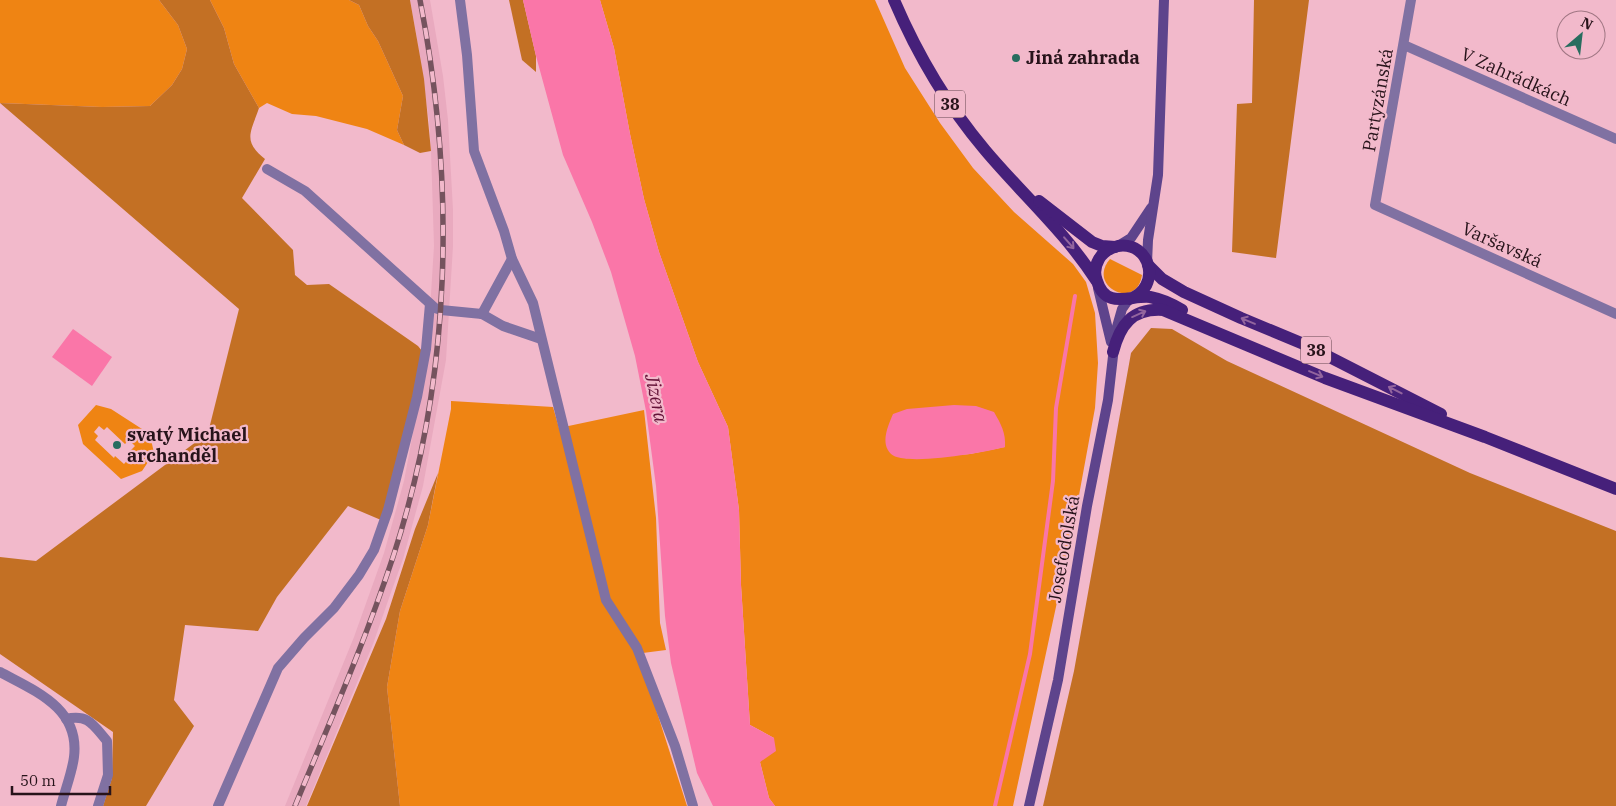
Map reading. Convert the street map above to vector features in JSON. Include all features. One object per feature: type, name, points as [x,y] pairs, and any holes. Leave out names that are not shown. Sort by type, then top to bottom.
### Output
[{"type":"main road","name":"38","points":[[894,0],[920,55],[954,110],[985,151],[1077,252],[1102,291],[1110,297],[1119,300],[1146,297],[1162,300],[1239,341],[1357,390],[1485,437],[1616,489]]},
{"type":"main road","points":[[1130,299],[1141,293],[1147,284],[1149,274],[1147,245],[1155,200],[1160,152],[1164,0]]},
{"type":"main road","name":"38","points":[[1013,181],[1087,239],[1102,246],[1129,247],[1136,250],[1162,279],[1184,292],[1336,360],[1485,437]]},
{"type":"main road","points":[[1113,352],[1095,271],[1099,259],[1104,253],[1126,242],[1133,235],[1155,200]]},
{"type":"main road","name":"Josefodolská","points":[[1029,806],[1058,680],[1087,506],[1108,400],[1116,330],[1120,315],[1130,299]]},
{"type":"main road","points":[[1113,352],[1118,334],[1123,326],[1132,318],[1149,310],[1163,310],[1239,341]]},
{"type":"street","points":[[460,0],[467,55],[474,150],[504,231],[512,259],[533,303],[606,600],[637,648],[675,746],[693,806]]},
{"type":"street","name":"Partyzánská","points":[[1375,205],[1411,0]]},
{"type":"street","name":"V Zahrádkách","points":[[1404,45],[1616,139]]},
{"type":"street","points":[[267,169],[306,191],[430,304],[441,310],[482,314],[503,326],[541,339]]},
{"type":"street","name":"Varšavská","points":[[1375,205],[1616,314]]},
{"type":"street","points":[[482,314],[512,259]]},
{"type":"street","points":[[218,806],[278,668],[334,608],[360,574],[374,550],[388,510],[417,397],[426,349],[430,304]]},
{"type":"street","points":[[0,672],[44,697],[64,714],[73,738],[74,756],[60,806]]},
{"type":"street","points":[[66,719],[78,717],[90,722],[107,740],[108,775],[98,806]]},
{"type":"shaded area","points":[[0,0],[159,0],[178,25],[187,49],[182,69],[172,85],[150,106],[102,107],[0,103]]},
{"type":"shaded area","points":[[159,0],[210,0],[224,28],[234,64],[259,108],[250,136],[253,147],[265,159],[242,198],[293,250],[295,275],[307,285],[329,284],[418,346],[422,351],[415,395],[381,520],[348,506],[277,597],[258,631],[185,625],[174,700],[194,726],[146,806],[103,806],[112,778],[113,732],[0,654],[0,557],[36,561],[208,433],[239,309],[0,103],[102,107],[150,106],[172,85],[182,69],[187,49],[178,25]]},
{"type":"shaded area","points":[[210,0],[349,0],[359,5],[403,96],[397,130],[404,145],[367,129],[316,116],[292,114],[267,103],[259,108],[234,64],[224,28]]},
{"type":"shaded area","points":[[349,0],[410,0],[424,79],[431,151],[420,153],[404,145],[397,130],[403,96],[359,5]]},
{"type":"shaded area","points":[[410,0],[430,0],[443,76],[448,120],[453,246],[446,360],[423,486],[403,559],[373,644],[306,806],[285,806],[354,637],[384,553],[404,481],[427,358],[434,246],[431,151],[429,121]]},
{"type":"shaded area","points":[[509,0],[523,0],[536,56],[536,72],[522,60]]},
{"type":"shaded area","points":[[600,0],[875,0],[905,68],[940,123],[973,168],[1014,212],[1073,264],[1086,282],[1095,313],[1098,363],[1095,408],[1073,528],[1013,806],[775,806],[769,798],[760,762],[774,738],[750,725],[741,585],[739,510],[728,427],[698,362],[659,252],[644,199],[614,48]],"holes":[[[1005,447],[970,454],[904,459]]]},
{"type":"shaded area","points":[[1254,0],[1309,0],[1276,258],[1232,252],[1237,104],[1252,103]]},
{"type":"shaded area","points":[[1110,259],[1142,275],[1138,286],[1132,292],[1123,293],[1115,291],[1108,286],[1104,278],[1104,269]]},
{"type":"shaded area","points":[[1151,328],[1172,329],[1227,361],[1470,473],[1616,531],[1616,806],[1043,806],[1074,671],[1131,353]]},
{"type":"shaded area","points":[[451,401],[553,407],[559,428],[644,410],[656,518],[660,623],[666,650],[635,654],[654,703],[687,806],[400,806],[387,687],[400,611],[428,525]]},
{"type":"shaded area","points":[[96,405],[111,409],[142,429],[152,444],[154,453],[142,471],[121,479],[83,444],[78,425]],"holes":[[[99,426],[104,430],[107,427],[125,444],[129,440],[135,446],[130,451],[133,454],[124,464],[115,456],[114,458],[95,440],[98,436],[94,432]]]},
{"type":"shaded area","points":[[438,473],[428,525],[400,611],[387,687],[400,806],[307,806],[386,619],[415,529]]},
{"type":"water","name":"Jizera","points":[[523,0],[600,0],[614,48],[644,199],[659,252],[698,362],[728,427],[739,510],[741,585],[750,725],[774,738],[776,751],[760,762],[769,798],[775,806],[713,806],[697,773],[671,663],[665,616],[656,486],[646,411],[635,356],[611,272],[563,155]]},
{"type":"water","points":[[73,329],[112,357],[92,386],[52,357]]},
{"type":"water","points":[[954,405],[976,406],[994,412],[1005,437],[1005,447],[964,455],[928,459],[899,458],[888,450],[885,440],[893,414],[907,409]]},
{"type":"waterway","points":[[995,806],[1030,654],[1053,481],[1056,408],[1075,296]]},
{"type":"railway","points":[[295,806],[371,620],[393,557],[413,489],[427,420],[437,350],[442,280],[443,210],[432,70],[420,0]]},
{"type":"place","name":"Jiná zahrada","points":[[1016,58]]},
{"type":"place","name":"svatý Michael archanděl","points":[[117,445]]}]
